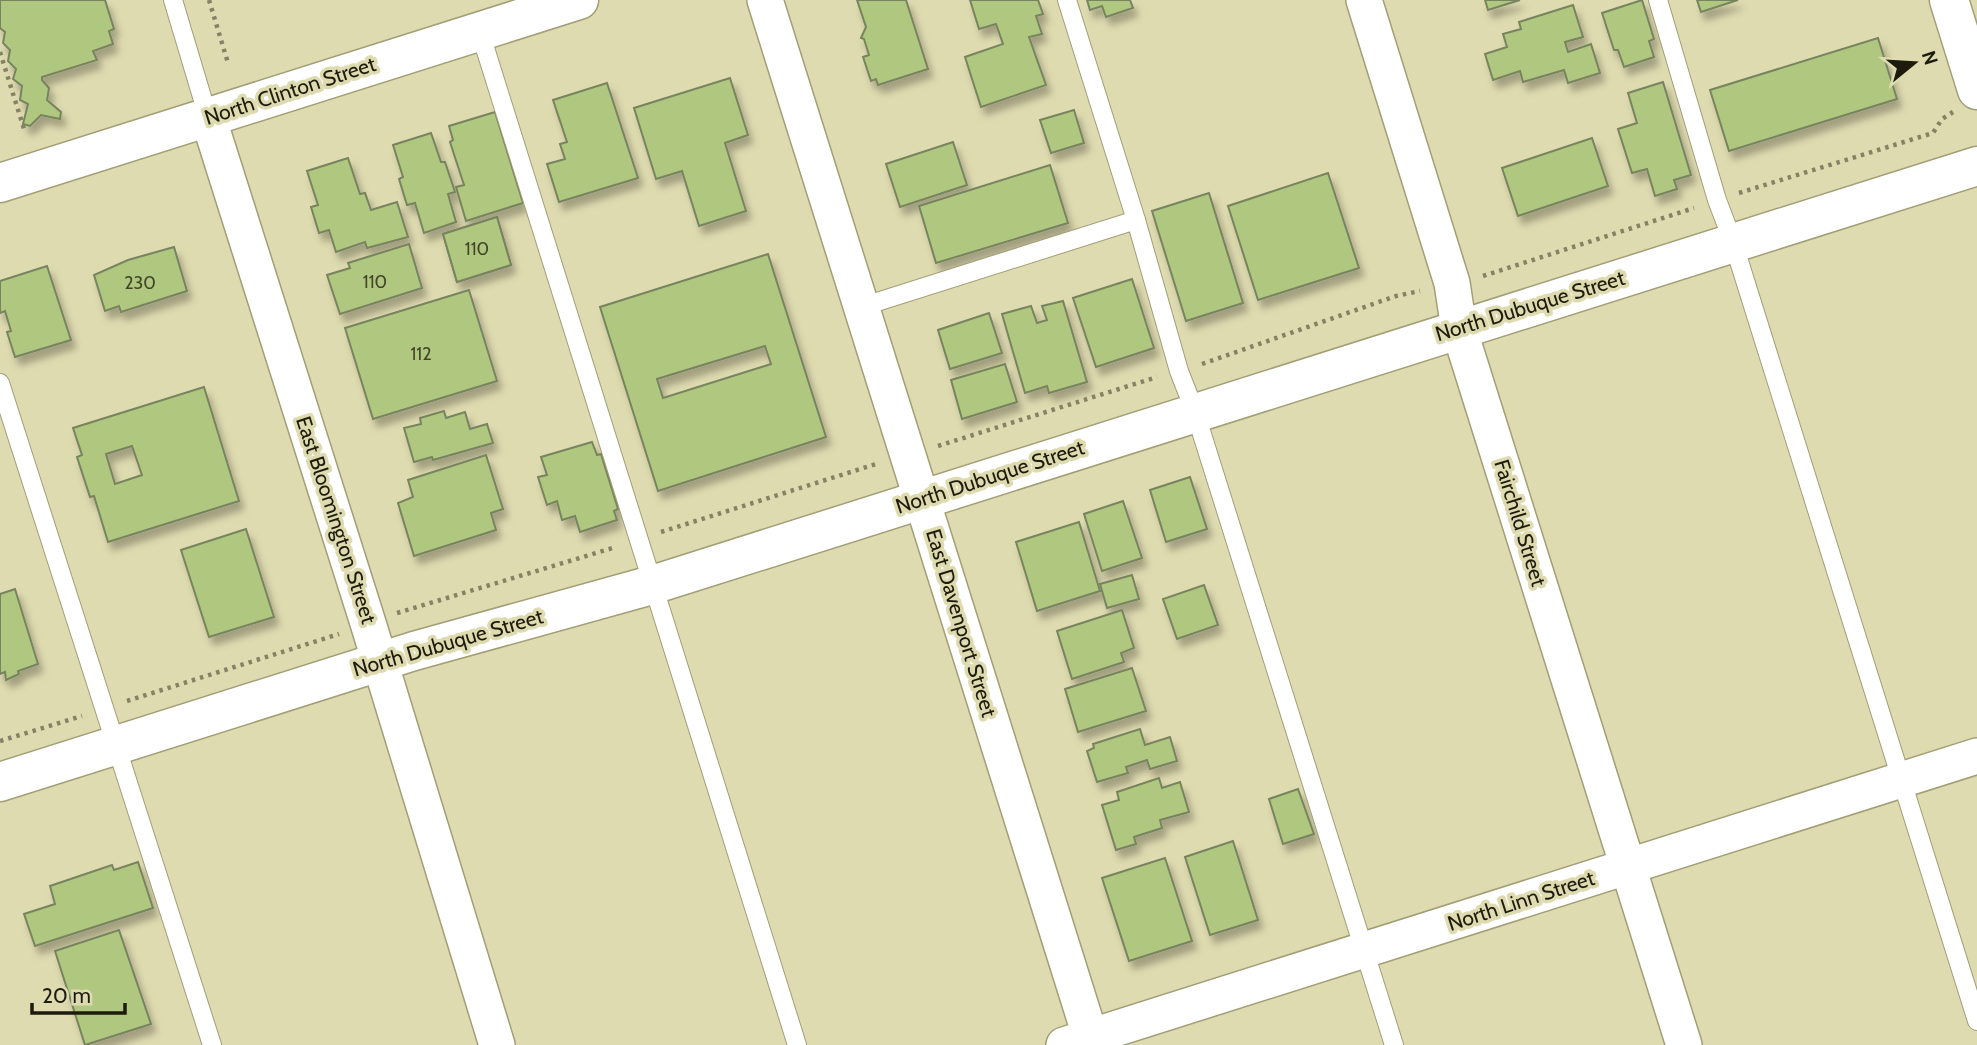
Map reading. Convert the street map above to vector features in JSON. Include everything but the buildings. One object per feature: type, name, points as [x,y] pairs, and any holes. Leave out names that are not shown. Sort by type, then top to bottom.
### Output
[{"type":"main road","name":"North Clinton Street","points":[[0,183],[579,0]]},
{"type":"main road","points":[[1950,0],[1966,100]]},
{"type":"main road","name":"North Dubuque Street","points":[[0,782],[110,727],[379,662],[652,585],[1977,166]]},
{"type":"street","name":"East Davenport Street","points":[[765,0],[922,499],[1083,1042]]},
{"type":"street","name":"Fairchild Street","points":[[1364,0],[1452,283],[1459,328],[1684,1045]]},
{"type":"street","name":"East Bloomington Street","points":[[208,117],[368,623],[497,1045]]},
{"type":"street","name":"North Linn Street","points":[[1083,1042],[1977,756]]},
{"type":"lane","points":[[173,0],[208,117]]},
{"type":"lane","points":[[1067,0],[1136,220],[1179,371],[1195,412],[1394,1045]]},
{"type":"lane","points":[[1658,0],[1717,200],[1733,242],[1977,1021]]},
{"type":"lane","points":[[480,32],[797,1045]]},
{"type":"lane","points":[[862,307],[1136,220]]},
{"type":"lane","points":[[0,383],[212,1045]]},
{"type":"path","points":[[209,0],[228,63]]},
{"type":"path","points":[[0,52],[24,129]]},
{"type":"path","points":[[0,741],[110,727],[368,623],[1225,357],[1396,296],[1480,276],[1933,133],[1942,119],[1966,100]]}]
